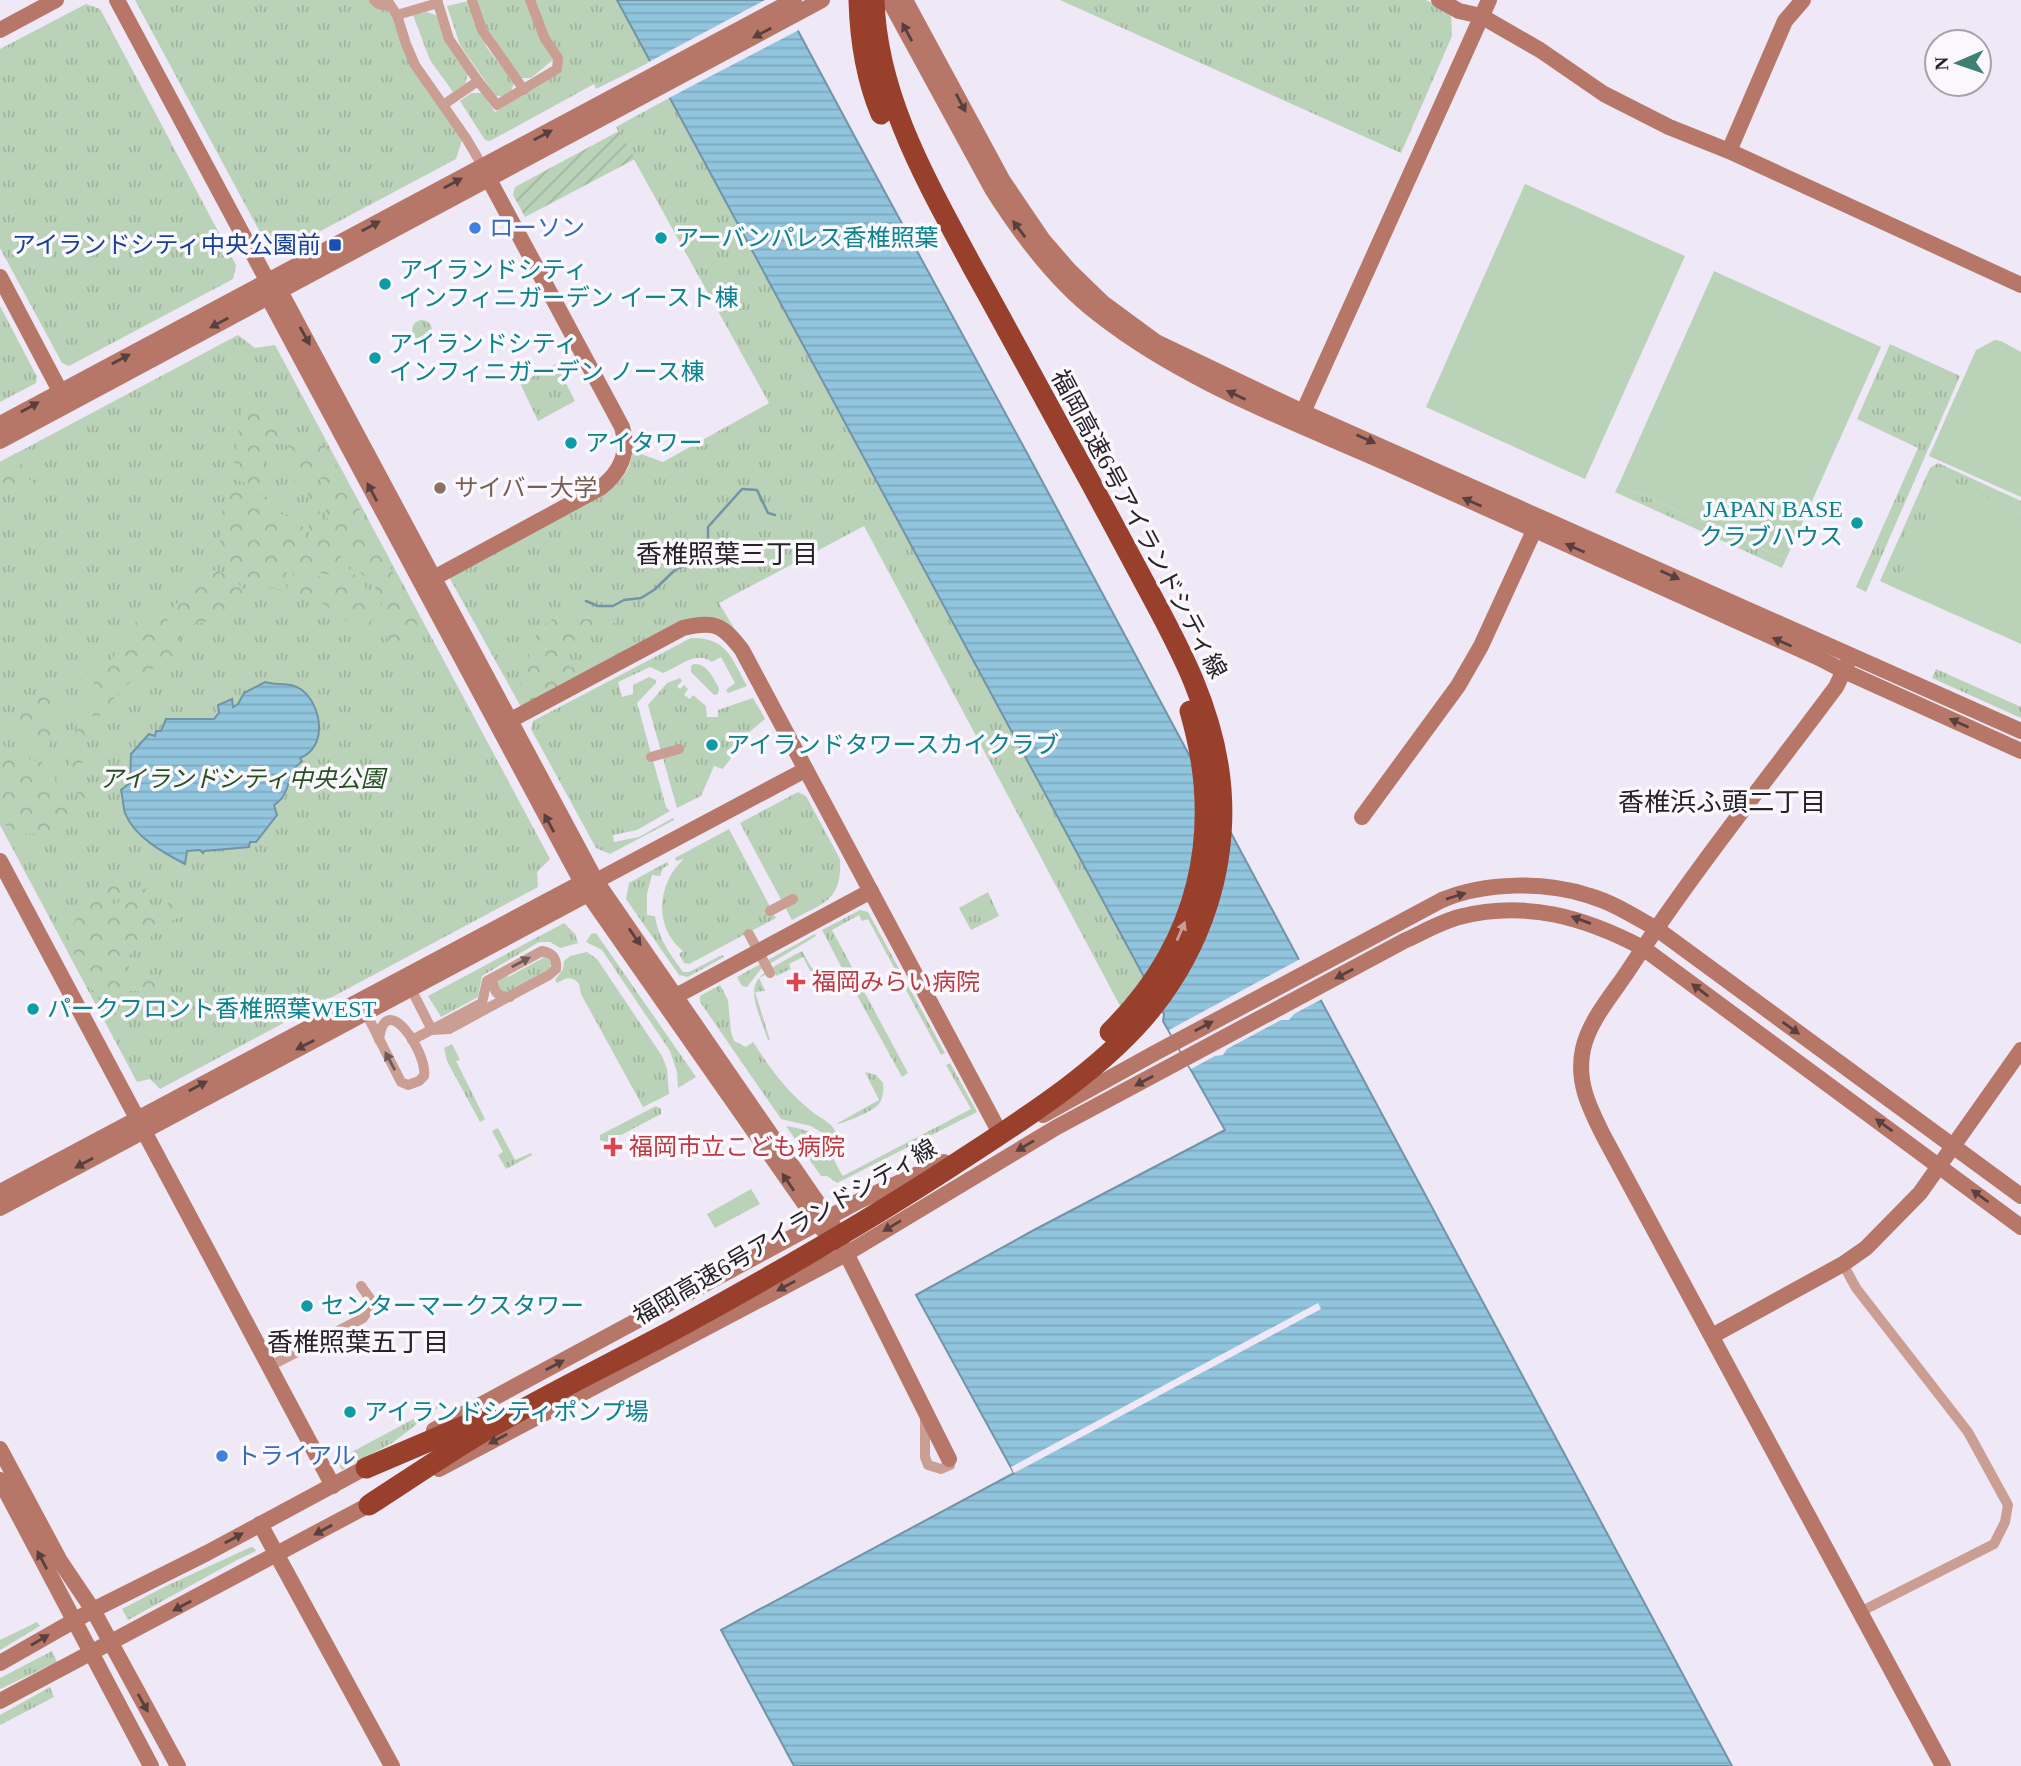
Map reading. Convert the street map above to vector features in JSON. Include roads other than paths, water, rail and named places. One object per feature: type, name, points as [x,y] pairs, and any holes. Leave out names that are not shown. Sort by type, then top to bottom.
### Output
[{"type":"highway","name":"福岡高速6号アイランドシティ線","points":[[624,1350],[869,1204],[968,1140],[1095,1046],[1121,1021],[1164,964],[1185,920],[1200,873],[1206,790],[1197,735],[1177,676],[893,142],[878,107],[868,73],[862,45],[859,0]]},
{"type":"highway","name":"福岡高速6号アイランドシティ線","points":[[480,1427],[784,1269],[877,1215],[1037,1108],[1103,1058],[1149,1011],[1177,971],[1200,925],[1215,875],[1222,819],[1221,790],[1212,732],[1202,701],[1170,629],[957,237],[906,136],[883,71],[874,22],[874,0]]},
{"type":"highway","points":[[366,1468],[480,1427]]},
{"type":"highway","points":[[369,1505],[480,1427]]},
{"type":"street","points":[[0,30],[56,0]]},
{"type":"street","points":[[117,0],[588,886],[846,1254],[949,1459]]},
{"type":"street","points":[[374,0],[378,4],[388,3],[397,15],[415,65],[466,138],[486,173],[622,427],[625,454],[613,476],[600,488],[432,579]]},
{"type":"street","points":[[472,0],[482,30],[524,90]]},
{"type":"street","points":[[397,15],[438,2],[449,39],[497,105],[538,79],[551,74],[559,63],[545,39],[530,0]]},
{"type":"street","points":[[639,91],[794,0]]},
{"type":"street","points":[[0,441],[271,289],[486,173],[639,91],[822,0]]},
{"type":"street","points":[[890,0],[992,189],[1031,245],[1095,312],[1150,352],[1537,523],[1850,655],[2021,731]]},
{"type":"street","points":[[905,0],[1003,181],[1036,230],[1069,270],[1103,303],[1156,342],[1300,418]]},
{"type":"street","points":[[1440,0],[1460,11],[1480,16],[1540,51],[1604,94],[1669,127],[2021,285]]},
{"type":"street","points":[[1300,418],[1489,0]]},
{"type":"street","points":[[1729,152],[1785,21],[1803,0]]},
{"type":"street","points":[[443,105],[478,81]]},
{"type":"street","points":[[0,277],[61,391]]},
{"type":"street","points":[[0,424],[61,391],[271,289]]},
{"type":"street","points":[[271,289],[509,721],[588,886],[676,996],[823,1221]]},
{"type":"street","points":[[1537,523],[1844,671],[2021,751]]},
{"type":"street","points":[[1362,817],[1458,685],[1481,646],[1537,523]]},
{"type":"street","points":[[509,721],[683,628],[712,624],[722,628],[742,650],[1001,1135]]},
{"type":"street","points":[[1850,655],[1836,687],[1643,948],[1588,1032],[1580,1065],[1582,1084],[1598,1123],[1943,1766]]},
{"type":"street","points":[[651,757],[679,749]]},
{"type":"street","points":[[0,1208],[141,1124],[805,769]]},
{"type":"street","points":[[0,861],[333,1486]]},
{"type":"street","points":[[0,1663],[93,1610],[333,1486],[823,1221],[1077,1096],[1455,895],[1526,886],[1559,888],[1588,895],[1622,909],[1657,929],[2021,1196]]},
{"type":"street","points":[[676,996],[871,891]]},
{"type":"street","points":[[770,911],[793,899]]},
{"type":"street","points":[[0,1701],[846,1254],[1085,1112],[1404,941],[1461,917],[1503,910],[1567,915],[1614,932],[1643,948],[2021,1227]]},
{"type":"street","points":[[749,934],[770,973]]},
{"type":"street","points":[[412,1040],[482,1003],[487,981],[541,951],[553,955],[556,961],[555,969],[510,997],[449,1029],[432,1030]]},
{"type":"street","points":[[491,979],[496,992],[510,997]]},
{"type":"street","points":[[0,1192],[366,1013],[407,982]]},
{"type":"street","points":[[407,982],[432,1030]]},
{"type":"street","points":[[366,1013],[379,1040],[401,1082],[408,1085],[419,1082],[425,1070],[405,1027],[398,1021],[390,1020],[380,1031],[379,1040]]},
{"type":"street","points":[[1712,1336],[1843,1264],[1866,1248],[1920,1193],[2021,1049]]},
{"type":"street","points":[[1843,1264],[1856,1288],[1968,1432],[2008,1504],[2005,1522],[1994,1544],[1860,1612]]},
{"type":"street","points":[[270,1366],[363,1318]]},
{"type":"street","points":[[0,1449],[60,1561],[93,1610],[178,1766]]},
{"type":"street","points":[[0,1480],[151,1766]]},
{"type":"street","points":[[260,1524],[392,1766]]},
{"type":"water","points":[[617,0],[793,0],[797,29],[1732,1766],[794,1766],[721,1630],[1014,1473],[916,1295],[1225,1130],[1163,1021],[1164,1014]]},
{"type":"water","points":[[265,682],[293,686],[309,697],[318,716],[315,745],[309,753],[300,758],[302,761],[293,771],[284,796],[274,805],[277,815],[256,842],[250,842],[249,847],[203,853],[200,850],[187,851],[185,864],[142,837],[129,822],[121,790],[130,783],[131,754],[149,734],[155,736],[156,731],[161,731],[166,719],[214,719],[219,713],[218,705],[232,699],[233,707],[244,693]]},
{"type":"waterway","points":[[586,601],[598,606],[613,606],[624,600],[641,598],[654,590],[676,569],[703,559],[708,550],[708,527],[742,489],[757,490],[768,513],[775,515]]},
{"type":"place","name":"ローソン","points":[[475,228]]},
{"type":"place","name":"アーバンパレス香椎照葉","points":[[661,238]]},
{"type":"place","name":"アイランドシティ中央公園前","points":[[335,245]]},
{"type":"place","name":"アイランドシティ インフィニガーデン イースト棟","points":[[385,284]]},
{"type":"place","name":"アイランドシティ インフィニガーデン ノース棟","points":[[375,358]]},
{"type":"place","name":"アイタワー","points":[[571,443]]},
{"type":"place","name":"サイバー大学","points":[[440,488]]},
{"type":"place","name":"JAPAN BASE クラブハウス","points":[[1857,523]]},
{"type":"place","name":"アイランドタワースカイクラブ","points":[[712,745]]},
{"type":"place","name":"福岡みらい病院","points":[[796,982]]},
{"type":"place","name":"パークフロント香椎照葉WEST","points":[[33,1009]]},
{"type":"place","name":"福岡市立こども病院","points":[[613,1147]]},
{"type":"place","name":"センターマークスタワー","points":[[307,1306]]},
{"type":"place","name":"アイランドシティポンプ場","points":[[350,1412]]},
{"type":"place","name":"トライアル","points":[[222,1456]]},
{"type":"district","name":"香椎照葉三丁目","points":[[727,554]]},
{"type":"district","name":"香椎浜ふ頭二丁目","points":[[1722,802]]},
{"type":"district","name":"香椎照葉五丁目","points":[[358,1342]]},
{"type":"park label","name":"アイランドシティ中央公園","points":[[242,779]]}]
